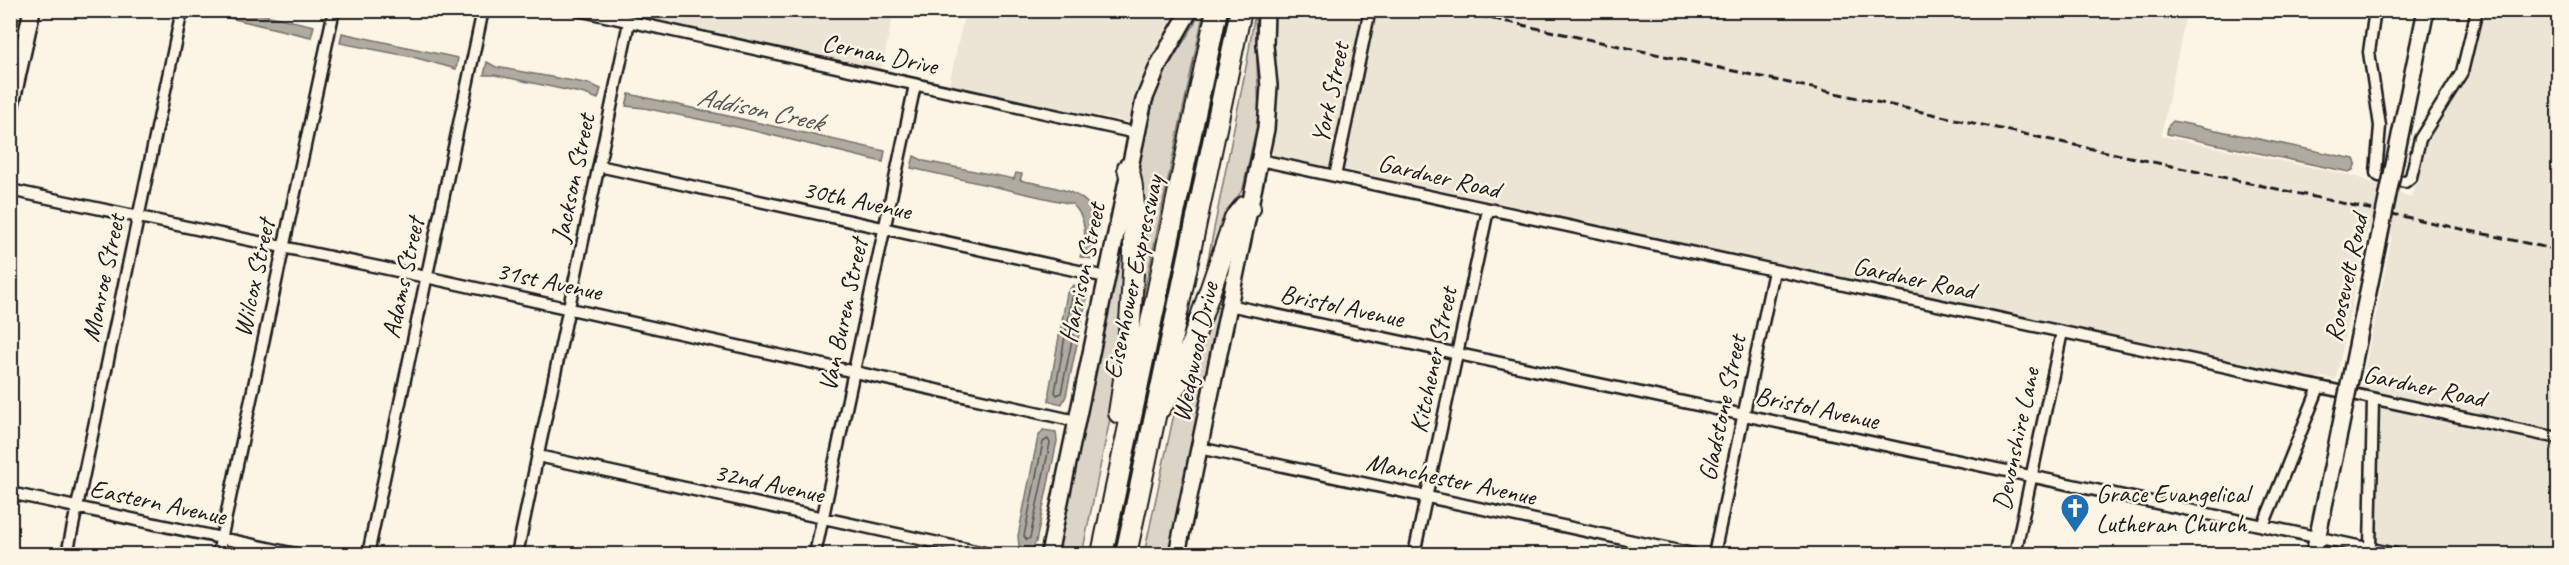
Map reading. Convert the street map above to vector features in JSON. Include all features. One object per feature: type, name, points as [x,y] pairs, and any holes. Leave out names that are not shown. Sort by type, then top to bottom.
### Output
[{"type":"highway","name":"Eisenhower Expressway","points":[[1102,555],[1217,10]]},
{"type":"highway","name":"Eisenhower Expressway","points":[[1126,555],[1240,10]]},
{"type":"highway","points":[[1118,478],[1116,431],[1129,355],[1133,274],[1135,199],[1128,168]]},
{"type":"highway","points":[[1155,416],[1179,381],[1235,218],[1244,207],[1250,208]]},
{"type":"street","points":[[10,109],[32,10]]},
{"type":"street","name":"Monroe Street","points":[[67,555],[182,10]]},
{"type":"street","name":"Wilcox Street","points":[[218,555],[334,10]]},
{"type":"street","name":"Adams Street","points":[[368,555],[483,10]]},
{"type":"street","name":"Cernan Drive","points":[[578,10],[1136,133]]},
{"type":"street","name":"Harrison Street","points":[[1049,555],[1136,133],[1149,84],[1190,10]]},
{"type":"street","name":"Wedgwood Drive","points":[[1177,555],[1260,160],[1269,106],[1265,45],[1266,10]]},
{"type":"street","points":[[2375,10],[2369,52],[2380,126],[2376,174],[2405,182],[2411,177],[2420,139],[2462,72],[2477,10]]},
{"type":"street","name":"Roosevelt Road","points":[[2314,555],[2426,10]]},
{"type":"street","name":"York Street","points":[[1335,176],[1368,19]]},
{"type":"street","name":"Jackson Street","points":[[517,555],[629,22]]},
{"type":"street","name":"Van Buren Street","points":[[814,555],[915,85]]},
{"type":"street","name":"Gardner Road","points":[[1260,160],[2559,438]]},
{"type":"street","name":"30th Avenue","points":[[599,166],[1106,277]]},
{"type":"street","name":"31st Avenue","points":[[10,190],[283,249],[426,277],[1077,421]]},
{"type":"street","name":"Kitchener Street","points":[[1414,555],[1488,210]]},
{"type":"street","name":"Gladstone Street","points":[[1714,555],[1774,271]]},
{"type":"street","name":"Bristol Avenue","points":[[1230,305],[2395,555]]},
{"type":"street","name":"Devonshire Lane","points":[[2015,555],[2062,332]]},
{"type":"street","points":[[2263,526],[2319,387]]},
{"type":"street","points":[[2370,549],[2373,399]]},
{"type":"street","name":"Manchester Avenue","points":[[1199,448],[1693,555]]},
{"type":"street","name":"32nd Avenue","points":[[538,456],[989,555]]},
{"type":"street","name":"Eastern Avenue","points":[[10,493],[296,555]]},
{"type":"shaded area","points":[[2187,10],[2161,136],[2358,177],[2411,198],[2425,139],[2468,72],[2484,11],[2558,11],[2558,554],[2394,554],[2377,544],[2377,423],[2383,393],[2361,388],[2392,235],[2367,230],[2336,380],[2324,377],[2315,379],[2083,329],[2080,332],[1632,235],[1630,231],[1330,166],[1322,168],[1275,158],[1269,142],[1273,74],[1272,11]]},
{"type":"shaded area","points":[[11,11],[28,11],[11,95]]},
{"type":"shaded area","points":[[599,11],[894,11],[881,72]]},
{"type":"shaded area","points":[[965,11],[1184,11],[1132,121],[1128,122],[949,85]]},
{"type":"shaded area","points":[[1199,11],[1204,11],[1138,320],[1137,169],[1158,83],[1194,25]]},
{"type":"shaded area","points":[[1255,11],[1259,115],[1243,189],[1230,208],[1198,310],[1247,62]]},
{"type":"shaded area","points":[[1127,204],[1130,205],[1115,395],[1082,554],[1054,554]]},
{"type":"shaded area","points":[[1239,220],[1171,554],[1144,554],[1174,414]]},
{"type":"water","points":[[196,11],[248,11],[314,26],[311,37]]},
{"type":"water","points":[[342,33],[458,58],[456,69],[413,57],[340,43]]},
{"type":"water","points":[[487,62],[496,67],[590,84],[601,89],[598,99],[585,94],[495,75],[484,75]]},
{"type":"water","points":[[629,94],[885,151],[883,162],[742,128],[626,106]]},
{"type":"water","points":[[2173,121],[2354,159],[2356,163],[2353,170],[2349,172],[2167,134],[2168,126]]},
{"type":"water","points":[[914,156],[924,161],[1014,179],[1016,173],[1022,174],[1020,180],[1063,190],[1083,199],[1094,216],[1092,259],[1080,257],[1084,243],[1083,221],[1072,204],[911,168]]},
{"type":"water","points":[[1073,285],[1086,288],[1087,296],[1066,396],[1062,404],[1049,401],[1049,392],[1067,293]]},
{"type":"water","points":[[1043,430],[1056,432],[1057,441],[1036,542],[1032,549],[1019,546],[1018,536],[1038,437]]},
{"type":"railway","points":[[1453,10],[2558,250]]},
{"type":"place","name":"Grace Evangelical Lutheran Church","points":[[2075,534]]},
{"type":"water label","name":"Addison Creek","points":[[760,109]]}]
